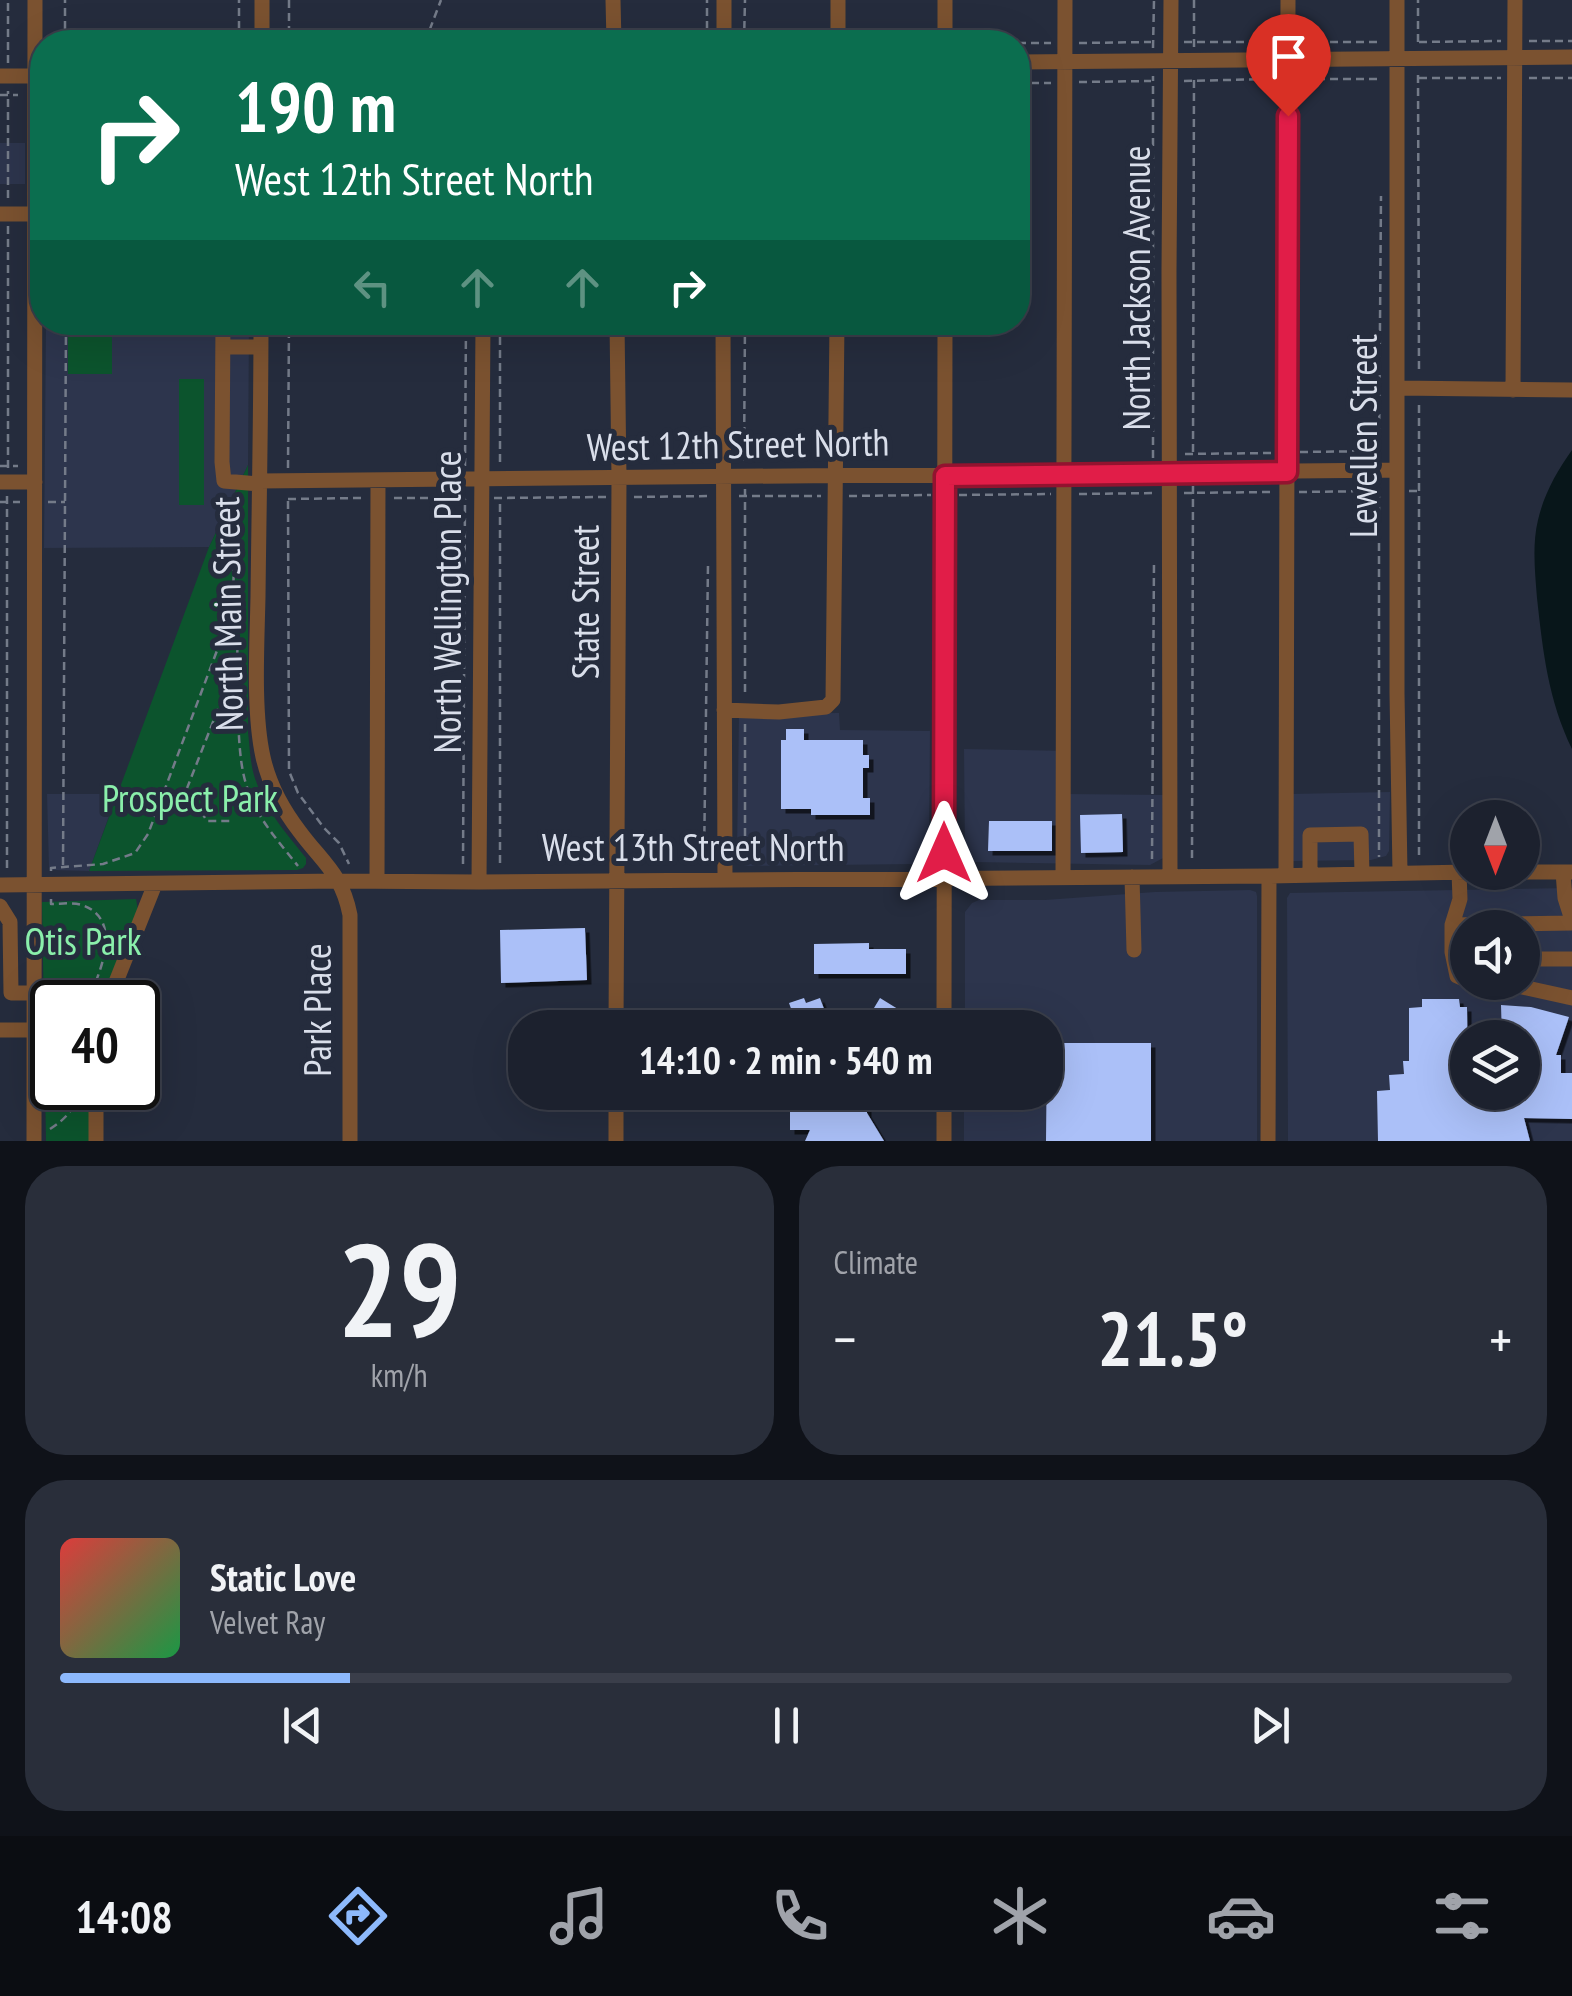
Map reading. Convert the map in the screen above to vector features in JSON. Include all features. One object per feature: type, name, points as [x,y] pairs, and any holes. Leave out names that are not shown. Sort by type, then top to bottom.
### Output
[{"type":"street","points":[[36,0],[37,30]]},
{"type":"street","points":[[262,0],[262,30]]},
{"type":"street","points":[[614,0],[614,30]]},
{"type":"street","points":[[724,0],[724,30]]},
{"type":"street","points":[[838,0],[838,30]]},
{"type":"street","points":[[945,0],[945,30]]},
{"type":"street","points":[[1062,878],[1065,0]]},
{"type":"street","name":"North Jackson Avenue","points":[[1170,877],[1162,473],[1171,0]]},
{"type":"street","points":[[1286,876],[1288,0]]},
{"type":"street","name":"Lewellen Street","points":[[1397,0],[1400,872]]},
{"type":"street","points":[[1513,390],[1515,0]]},
{"type":"street","points":[[1030,62],[1572,57]]},
{"type":"street","points":[[4,76],[30,76]]},
{"type":"street","points":[[4,214],[30,214]]},
{"type":"street","points":[[34,980],[34,921],[42,884],[36,335]]},
{"type":"street","points":[[222,335],[222,462],[224,480],[235,483]]},
{"type":"street","name":"North Main Street","points":[[261,335],[258,714],[262,755],[280,802],[340,880]]},
{"type":"street","name":"North Wellington Place","points":[[479,882],[481,498],[473,480],[481,335]]},
{"type":"street","name":"State Street","points":[[616,1010],[618,335]]},
{"type":"street","points":[[723,335],[725,880]]},
{"type":"street","points":[[724,710],[779,712],[826,707],[833,700],[837,335]]},
{"type":"street","points":[[944,1010],[945,335]]},
{"type":"street","points":[[222,347],[261,347]]},
{"type":"street","points":[[1397,388],[1572,390]]},
{"type":"street","name":"West 12th Street North","points":[[235,483],[1397,470]]},
{"type":"street","points":[[377,881],[378,480]]},
{"type":"street","points":[[4,482],[35,482]]},
{"type":"street","points":[[1310,875],[1310,835],[1361,834],[1362,874]]},
{"type":"street","name":"West 13th Street North","points":[[0,885],[1450,872]]},
{"type":"street","points":[[1540,872],[1568,872],[1571,918],[1540,920]]},
{"type":"street","points":[[1268,1141],[1269,876]]},
{"type":"street","points":[[1132,877],[1134,950]]},
{"type":"street","name":"Park Place","points":[[340,880],[350,915],[350,1141]]},
{"type":"street","points":[[117,980],[155,884]]},
{"type":"street","points":[[30,993],[11,993],[10,955],[2,919],[34,921]]},
{"type":"street","points":[[10,955],[34,955]]},
{"type":"street","points":[[1540,959],[1572,959]]},
{"type":"street","points":[[1540,991],[1572,998]]},
{"type":"street","points":[[0,1030],[30,1030]]},
{"type":"street","points":[[34,1110],[34,1140]]},
{"type":"street","points":[[96,1110],[96,1141]]},
{"type":"street","points":[[616,1110],[616,1141]]},
{"type":"street","points":[[944,1110],[944,1141]]},
{"type":"path","points":[[7,868],[4,76],[8,0]]},
{"type":"path","points":[[64,30],[65,0]]},
{"type":"path","points":[[238,30],[239,0]]},
{"type":"path","points":[[289,0],[289,30]]},
{"type":"path","points":[[430,30],[441,0]]},
{"type":"path","points":[[707,30],[708,0]]},
{"type":"path","points":[[744,0],[744,30]]},
{"type":"path","points":[[1154,0],[1162,493]]},
{"type":"path","points":[[1192,858],[1194,0]]},
{"type":"path","points":[[1418,0],[1419,858]]},
{"type":"path","points":[[1379,857],[1382,196]]},
{"type":"path","points":[[64,867],[66,335]]},
{"type":"path","points":[[288,480],[289,335]]},
{"type":"path","points":[[467,335],[473,480]]},
{"type":"path","points":[[500,335],[500,480]]},
{"type":"path","points":[[744,335],[745,860]]},
{"type":"path","points":[[97,980],[106,956],[104,924],[94,911],[79,904],[51,904],[42,884],[51,868],[104,864],[135,852],[148,834],[233,608],[235,483]]},
{"type":"path","points":[[481,498],[1379,491]]},
{"type":"path","points":[[1397,491],[1419,491]]},
{"type":"path","points":[[349,866],[339,843],[298,792],[289,771],[288,499],[465,498],[464,864]]},
{"type":"path","points":[[500,498],[500,863]]},
{"type":"path","points":[[1152,859],[1154,551]]},
{"type":"path","points":[[704,860],[708,563]]},
{"type":"path","points":[[182,801],[237,670],[238,615],[233,608]]},
{"type":"path","points":[[163,794],[198,808],[208,820],[230,820]]},
{"type":"path","points":[[34,1140],[67,1118],[71,1110]]},
{"type":"shaded area","points":[[0,143],[25,143],[25,184],[0,184]]},
{"type":"shaded area","points":[[46,335],[249,335],[248,465],[209,547],[44,548]]},
{"type":"shaded area","points":[[1572,450],[1572,749],[1548,675],[1534,559],[1536,529],[1544,501]]},
{"type":"shaded area","points":[[839,713],[840,730],[930,731],[929,852],[915,864],[742,866],[737,853],[739,714]]},
{"type":"shaded area","points":[[964,749],[1068,751],[1067,794],[1165,795],[1163,858],[1150,865],[967,860]]},
{"type":"shaded area","points":[[1390,792],[1386,856],[1371,860],[1291,861],[1291,794]]},
{"type":"shaded area","points":[[47,794],[117,794],[89,871],[49,868]]},
{"type":"shaded area","points":[[1572,888],[1572,1141],[1288,1141],[1290,893]]},
{"type":"shaded area","points":[[1256,892],[1257,1141],[964,1141],[964,1110],[1063,1110],[1063,1010],[965,1010],[965,912],[979,900]]},
{"type":"green space","points":[[68,335],[112,335],[112,374],[68,374]]},
{"type":"green space","points":[[179,379],[204,379],[204,505],[179,505]]},
{"type":"green space","name":"Prospect Park","points":[[248,465],[251,763],[265,802],[306,858],[306,864],[297,870],[89,871],[209,547]]},
{"type":"green space","name":"Otis Park","points":[[136,899],[138,910],[112,980],[43,980],[42,902]]},
{"type":"green space","name":"Otis Park","points":[[45,1110],[92,1110],[91,1141],[46,1141]]},
{"type":"building","points":[[786,729],[804,729],[804,740],[863,740],[863,755],[869,755],[869,768],[863,768],[863,798],[870,798],[870,815],[811,815],[811,809],[781,809],[781,740],[786,740]]},
{"type":"building","points":[[1122,814],[1123,852],[1081,853],[1080,815]]},
{"type":"building","points":[[989,821],[1052,821],[1052,851],[988,851]]},
{"type":"building","points":[[585,928],[587,980],[501,983],[500,930]]},
{"type":"building","points":[[869,943],[869,949],[906,949],[906,974],[814,974],[814,944]]},
{"type":"building","points":[[820,998],[824,1010],[792,1010],[789,1003]]},
{"type":"building","points":[[880,998],[900,1010],[873,1010]]},
{"type":"building","points":[[1422,999],[1450,999],[1467,1007],[1467,1020],[1450,1020],[1450,1110],[1540,1110],[1540,1020],[1501,1020],[1501,1005],[1531,1007],[1569,1017],[1556,1055],[1561,1055],[1561,1073],[1572,1073],[1572,1119],[1524,1118],[1530,1141],[1378,1141],[1377,1091],[1390,1090],[1389,1075],[1404,1074],[1403,1061],[1409,1061],[1409,1008],[1422,1007]]},
{"type":"building","points":[[1063,1043],[1151,1043],[1151,1141],[1046,1141],[1046,1110],[1063,1110]]},
{"type":"building","points":[[790,1110],[867,1110],[884,1141],[805,1141],[810,1130],[790,1130]]},
{"type":"route","points":[[944,853],[945,476],[1287,472],[1288,116]]}]
